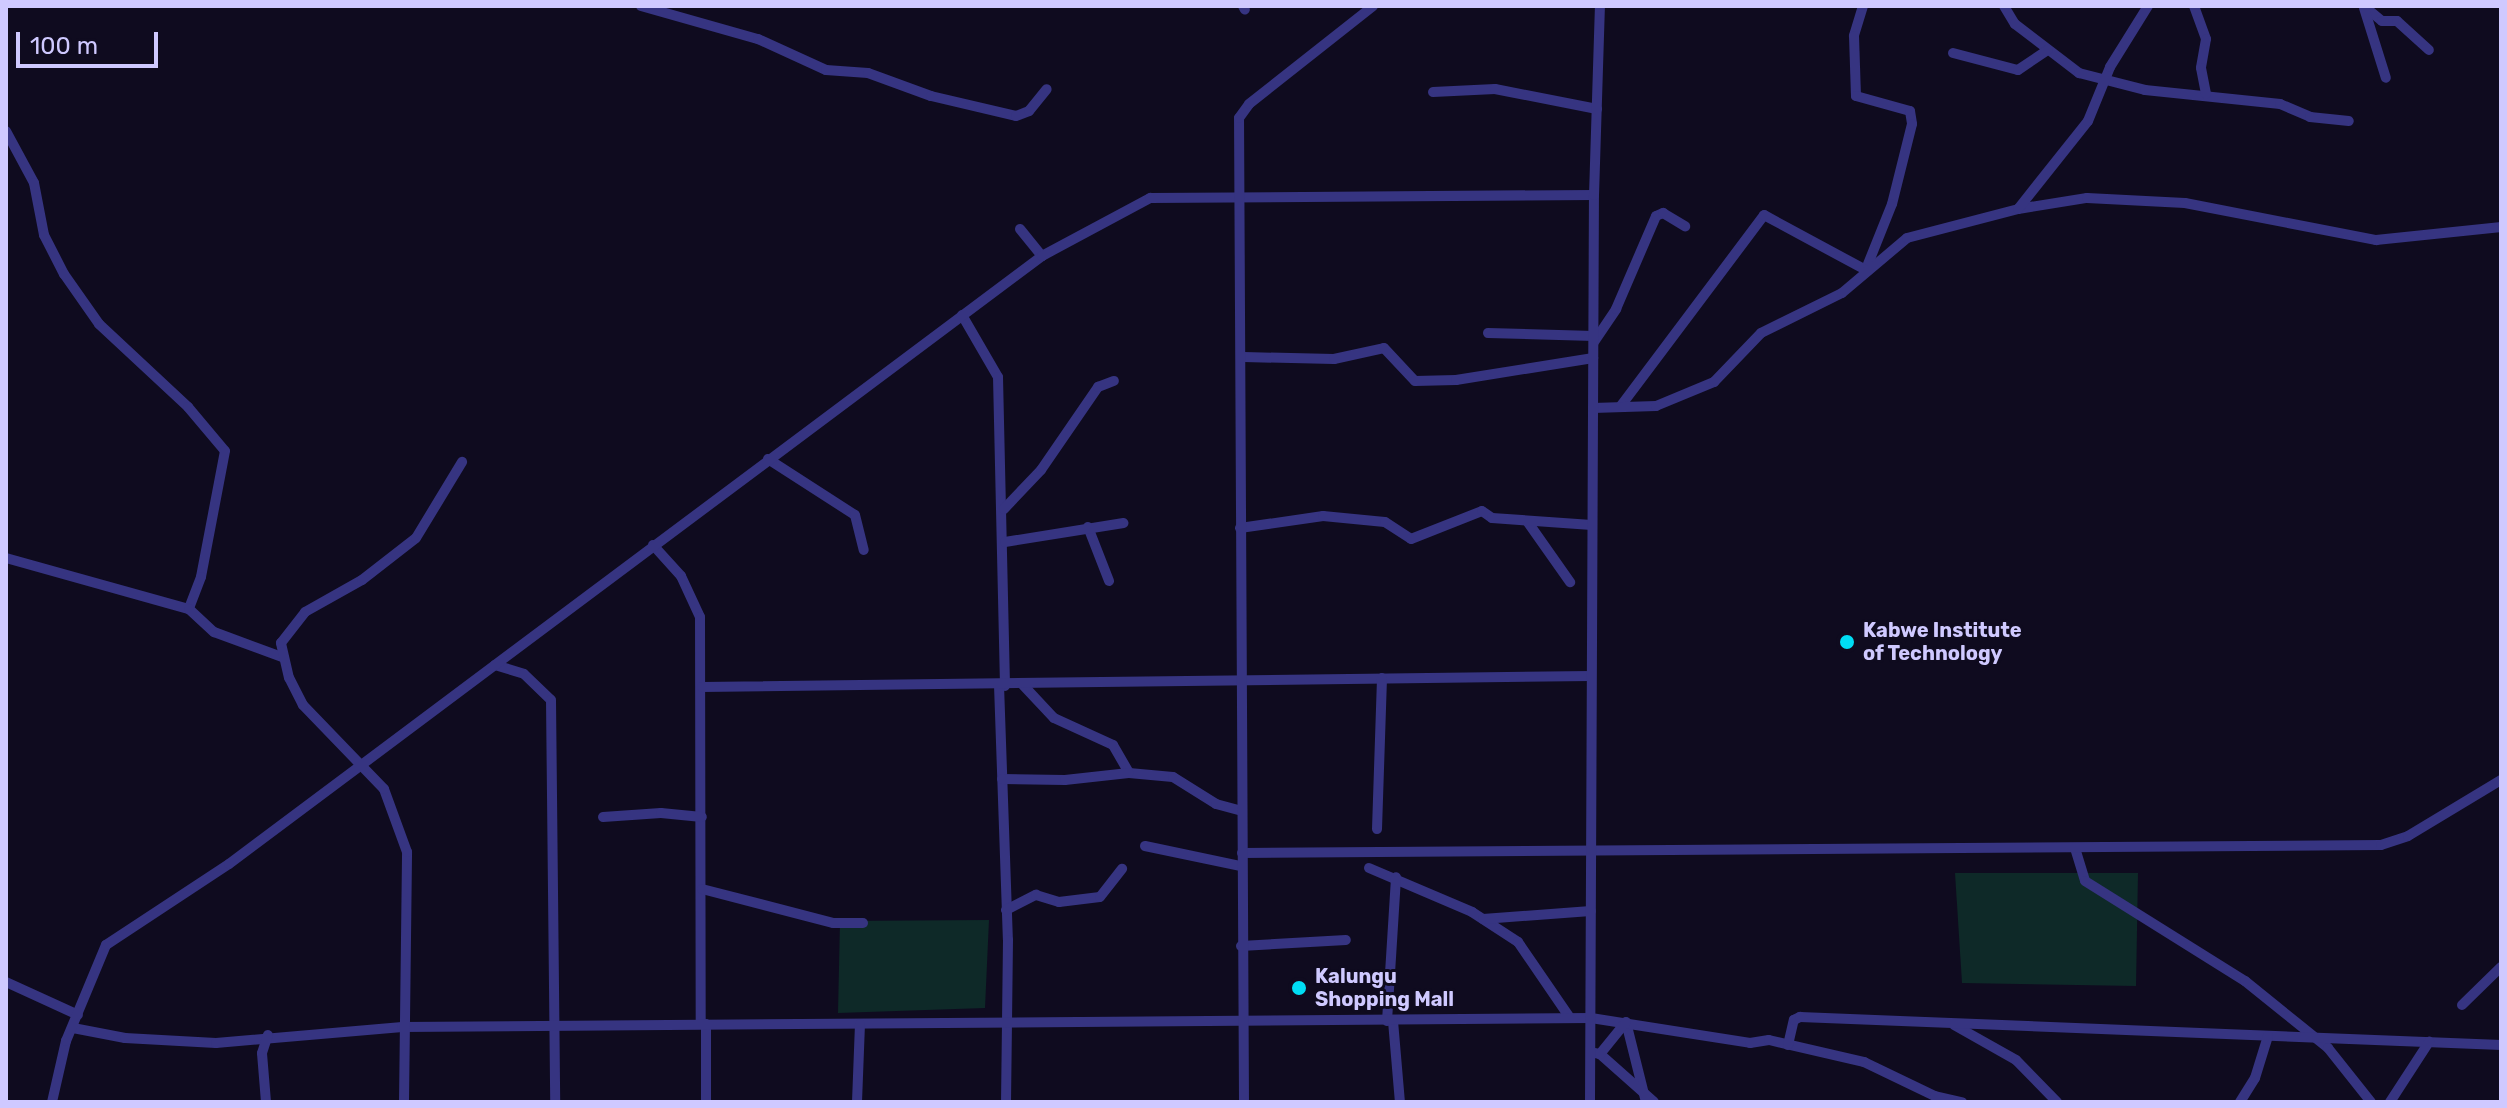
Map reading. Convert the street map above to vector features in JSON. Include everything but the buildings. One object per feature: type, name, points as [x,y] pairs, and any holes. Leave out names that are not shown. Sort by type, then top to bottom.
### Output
[{"type":"street","points":[[641,6],[758,39],[803,63],[868,73],[1003,113],[1029,111],[1047,89]]},
{"type":"street","points":[[1244,1102],[1240,1023],[1240,528],[1244,357],[1239,118],[1249,104],[1373,6]]},
{"type":"street","points":[[1590,1102],[1595,1053],[1591,1018],[1590,852],[1594,195],[1600,6]]},
{"type":"street","points":[[1863,6],[1854,36],[1856,96],[1910,111],[1912,124],[1892,204],[1866,268]]},
{"type":"street","points":[[2004,6],[2015,24],[2079,73],[2145,90],[2280,104],[2310,117],[2349,121]]},
{"type":"street","points":[[2018,209],[2088,121],[2104,80],[2148,6]]},
{"type":"street","points":[[2194,6],[2206,39],[2201,68],[2206,94]]},
{"type":"street","points":[[2386,78],[2364,6],[2382,21],[2397,21],[2429,50]]},
{"type":"street","points":[[1953,53],[2018,70],[2048,50]]},
{"type":"street","points":[[1433,92],[1495,89],[1597,109]]},
{"type":"street","points":[[6,131],[34,183],[44,235],[64,274],[99,324],[188,407],[225,451],[201,577],[189,609]]},
{"type":"street","points":[[52,1102],[62,1052],[106,945],[229,864],[1042,256],[1150,198],[1594,195]]},
{"type":"street","points":[[1593,408],[1667,404],[1714,382],[1761,333],[1842,293],[1866,268],[1918,232],[2018,209],[2087,198],[2185,203],[2376,240],[2501,227]]},
{"type":"street","points":[[1594,339],[1611,319],[1656,216],[1663,213],[1685,226]]},
{"type":"street","points":[[1620,407],[1764,215],[1866,268]]},
{"type":"street","points":[[1020,229],[1042,256]]},
{"type":"street","points":[[962,315],[998,377],[1005,542],[1002,779],[1008,1022],[1006,1102]]},
{"type":"street","points":[[1488,333],[1594,339]]},
{"type":"street","points":[[1244,357],[1325,359],[1384,348],[1415,381],[1456,380],[1593,358]]},
{"type":"street","points":[[1004,509],[1041,470],[1098,387],[1114,381]]},
{"type":"street","points":[[768,459],[855,515],[864,550]]},
{"type":"street","points":[[404,1102],[402,1027],[407,852],[384,789],[303,705],[282,657],[281,643],[305,612],[362,580],[416,538],[462,462]]},
{"type":"street","points":[[1240,528],[1323,516],[1385,522],[1411,539],[1469,512],[1527,521],[1592,525]]},
{"type":"street","points":[[1527,521],[1570,582]]},
{"type":"street","points":[[1005,542],[1123,523]]},
{"type":"street","points":[[1088,527],[1109,581]]},
{"type":"street","points":[[653,545],[681,576],[700,617],[706,1102]]},
{"type":"street","points":[[6,558],[189,609],[214,632],[282,657]]},
{"type":"street","points":[[495,665],[524,674],[551,700],[555,1102]]},
{"type":"street","points":[[702,687],[1591,676]]},
{"type":"street","points":[[1377,829],[1382,678]]},
{"type":"street","points":[[1023,685],[1054,718],[1113,745],[1129,773]]},
{"type":"street","points":[[1002,779],[1065,780],[1129,773],[1173,777],[1216,804],[1242,811]]},
{"type":"street","points":[[1242,853],[1590,852],[1989,845],[2075,848],[2381,845],[2408,836],[2501,780]]},
{"type":"street","points":[[603,817],[661,813],[702,817]]},
{"type":"street","points":[[1145,846],[1241,866]]},
{"type":"street","points":[[2075,848],[2085,881],[2245,981],[2315,1037],[2371,1102]]},
{"type":"street","points":[[1369,868],[1396,877],[1483,919],[1518,942],[1570,1018]]},
{"type":"street","points":[[1006,910],[1036,895],[1059,902],[1100,897],[1122,869]]},
{"type":"street","points":[[1396,877],[1390,1021],[1400,1102]]},
{"type":"street","points":[[702,889],[833,923],[863,923]]},
{"type":"street","points":[[1483,919],[1591,911]]},
{"type":"street","points":[[1241,946],[1346,940]]},
{"type":"street","points":[[2462,1005],[2501,967]]},
{"type":"street","points":[[6,982],[78,1015]]},
{"type":"street","points":[[1788,1045],[1794,1020],[1800,1017],[2501,1045]]},
{"type":"street","points":[[73,1028],[125,1038],[216,1043],[268,1035],[402,1027],[1591,1018],[1788,1045],[1864,1062],[1935,1096],[1962,1102]]},
{"type":"street","points":[[1945,1021],[2016,1060],[2057,1102]]},
{"type":"street","points":[[1595,1053],[1626,1022]]},
{"type":"street","points":[[1626,1022],[1645,1098]]},
{"type":"street","points":[[857,1102],[860,1024]]},
{"type":"street","points":[[266,1102],[262,1053],[268,1035]]},
{"type":"street","points":[[2240,1102],[2255,1078],[2268,1036]]},
{"type":"street","points":[[2390,1102],[2429,1042]]},
{"type":"street","points":[[1595,1053],[1645,1098],[1654,1102]]},
{"type":"green space","points":[[1955,873],[2138,873],[2136,986],[1962,983]]},
{"type":"green space","points":[[989,920],[985,1008],[838,1013],[840,921]]},
{"type":"place","name":"Kabwe Institute of Technology","points":[[1847,642]]},
{"type":"place","name":"Kalungu Shopping Mall","points":[[1299,988]]}]
